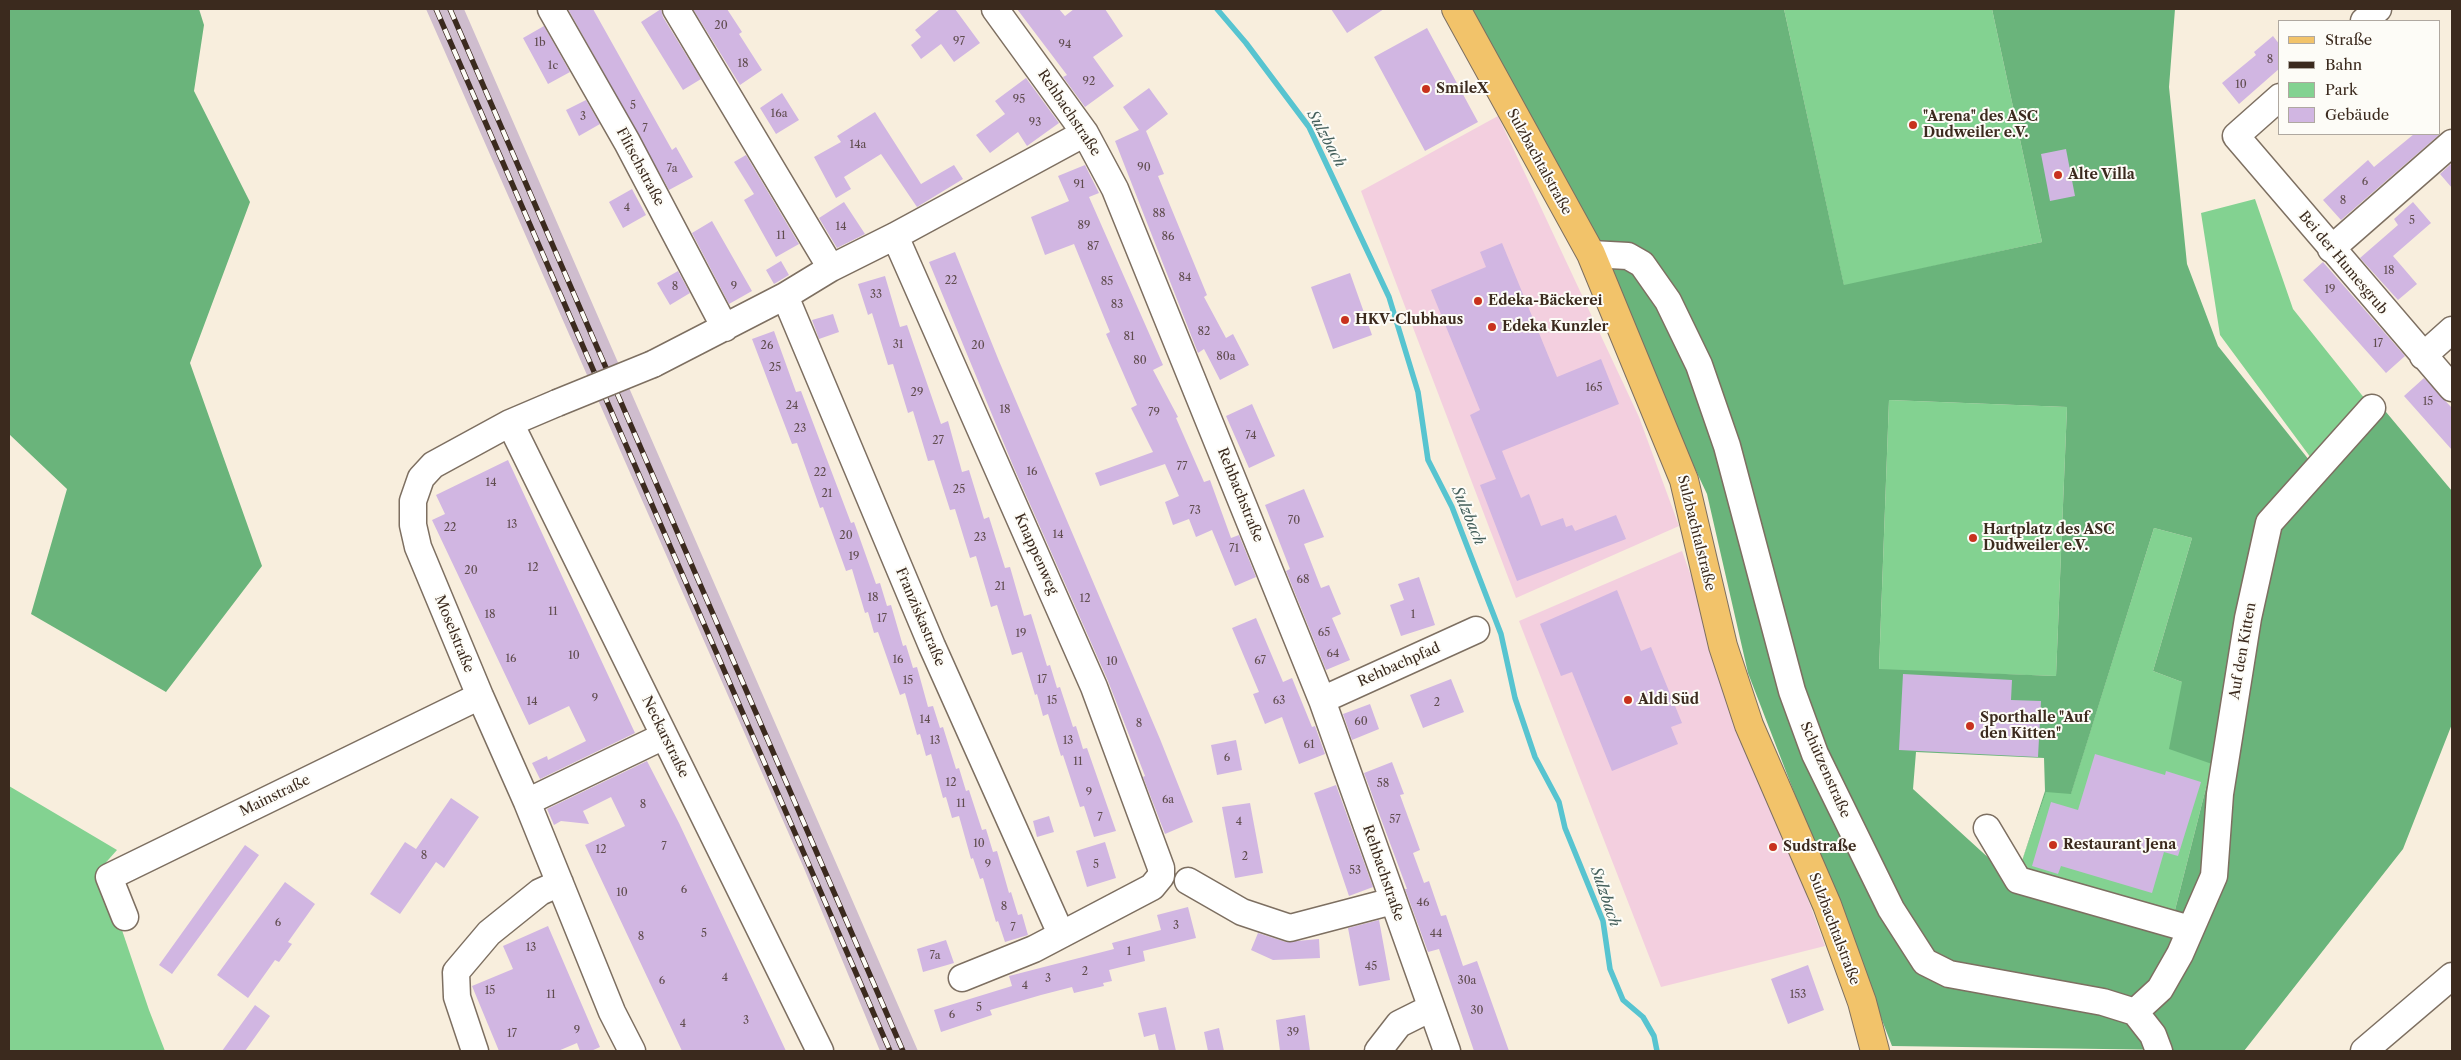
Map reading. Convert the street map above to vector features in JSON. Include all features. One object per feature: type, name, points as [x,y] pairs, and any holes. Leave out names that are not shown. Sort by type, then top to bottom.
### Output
[{"type":"main road","name":"Sulzbachtalstraße","points":[[1456,9],[1591,254],[1684,480],[1724,646],[1749,724],[1827,905],[1862,1002],[1875,1051]]},
{"type":"street","name":"Flitschstraße","points":[[550,9],[627,142],[725,328]]},
{"type":"street","points":[[676,9],[831,268]]},
{"type":"street","name":"Rehbachstraße","points":[[995,9],[1085,133],[1115,189],[1322,700],[1447,1051]]},
{"type":"street","points":[[2365,20],[2378,9]]},
{"type":"street","name":"Bei der Humesgrub","points":[[2278,99],[2236,136],[2452,388]]},
{"type":"street","points":[[510,424],[557,402],[653,364],[725,328],[785,296],[831,268],[895,236],[1085,133]]},
{"type":"street","points":[[2331,249],[2452,143]]},
{"type":"street","name":"Knappenweg","points":[[895,236],[1094,687],[1161,868],[1161,876],[1152,887],[1061,934]]},
{"type":"street","name":"Schützenstraße","points":[[1591,254],[1628,256],[1642,264],[1668,301],[1699,365],[1727,446],[1792,690],[1815,754],[1890,909],[1924,962],[1949,974],[2103,1002],[2135,1012]]},
{"type":"street","name":"Franziskastraße","points":[[785,296],[932,646],[1061,934]]},
{"type":"street","points":[[2423,356],[2452,330]]},
{"type":"street","name":"Auf den Kitten","points":[[2190,929],[2214,876],[2220,794],[2243,648],[2269,523],[2372,408]]},
{"type":"street","name":"Moselstraße","points":[[510,424],[433,464],[421,478],[412,501],[413,525],[418,547],[480,696],[527,802],[612,1012],[632,1051]]},
{"type":"street","name":"Neckarstraße","points":[[510,424],[820,1051]]},
{"type":"street","name":"Rehbachpfad","points":[[1322,700],[1476,630]]},
{"type":"street","name":"Mainstraße","points":[[125,917],[109,877],[480,696]]},
{"type":"street","points":[[527,802],[664,736]]},
{"type":"street","points":[[1987,828],[2018,880],[2190,929],[2180,954],[2160,989],[2135,1012],[2152,1035],[2159,1051]]},
{"type":"street","points":[[1188,882],[1242,912],[1290,928],[1392,901]]},
{"type":"street","points":[[475,1051],[456,997],[456,972],[489,932],[540,892],[560,883]]},
{"type":"street","points":[[962,978],[1034,949],[1061,934]]},
{"type":"street","points":[[2364,1051],[2452,976]]},
{"type":"street","points":[[1378,1051],[1399,1024],[1431,1008]]},
{"type":"shaded area","points":[[426,9],[464,9],[918,1051],[880,1051],[803,866]]},
{"type":"shaded area","points":[[1498,116],[1639,417],[1679,526],[1516,598],[1361,191]]},
{"type":"shaded area","points":[[1682,551],[1825,946],[1661,987],[1519,621]]},
{"type":"green space","points":[[9,9],[199,9],[204,25],[194,91],[250,202],[190,363],[262,566],[166,692],[31,614],[67,489],[9,434]]},
{"type":"green space","points":[[1469,9],[1784,9],[1844,285],[2042,242],[1992,9],[2175,9],[2169,87],[2187,264],[2218,346],[2317,470],[2381,406],[2452,491],[2452,724],[2403,849],[2244,1051],[1892,1046],[1748,673],[1707,494],[1554,171]],"holes":[[[1889,400],[2067,407],[2056,676],[1879,669]],[[2154,528],[2192,538],[2153,671],[2182,682],[2169,749],[2212,764],[2175,910],[2033,873],[2022,861],[2046,792],[2071,794]],[[1916,752],[2044,758],[2045,791],[2015,882],[1913,789]]]},
{"type":"green space","name":"\"Arena\" des ASC Dudweiler e.V.","points":[[1784,9],[1992,9],[2042,242],[1844,286]]},
{"type":"green space","points":[[2255,199],[2293,309],[2369,404],[2311,458],[2220,335],[2201,213]]},
{"type":"green space","name":"Hartplatz des ASC Dudweiler e.V.","points":[[1889,400],[2067,407],[2056,676],[1879,670]]},
{"type":"green space","points":[[2154,528],[2192,538],[2153,671],[2182,682],[2212,764],[2175,910],[2033,873],[2022,861],[2046,791],[2071,793]]},
{"type":"green space","points":[[9,786],[117,850],[101,868],[149,1010],[165,1051],[9,1051]]},
{"type":"building","points":[[568,9],[593,9],[672,150],[676,147],[693,177],[669,190]]},
{"type":"building","points":[[661,9],[663,17],[701,79],[683,90],[641,22]]},
{"type":"building","points":[[693,9],[727,9],[742,32],[739,34],[762,70],[740,85]]},
{"type":"building","points":[[940,9],[955,9],[980,43],[954,62],[941,44],[921,59],[911,45],[921,37],[915,30]]},
{"type":"building","points":[[1017,9],[1059,9],[1065,16],[1074,9],[1105,9],[1123,36],[1093,57],[1114,86],[1085,107],[1063,77],[1067,75]]},
{"type":"building","points":[[1331,9],[1384,9],[1347,33]]},
{"type":"building","points":[[544,26],[570,72],[548,84],[523,38]]},
{"type":"building","name":"SmileX","points":[[1427,28],[1478,122],[1425,151],[1374,57]]},
{"type":"building","points":[[2273,36],[2278,42],[2278,70],[2239,104],[2222,83],[2256,55],[2254,52]]},
{"type":"building","points":[[1026,78],[1059,123],[1027,146],[1018,132],[990,153],[976,135],[1005,114],[995,101]]},
{"type":"building","points":[[1149,88],[1168,114],[1146,131],[1164,174],[1158,176],[1207,295],[1204,297],[1226,338],[1233,334],[1249,365],[1220,380],[1204,349],[1198,353],[1115,141],[1139,130],[1123,107]]},
{"type":"building","points":[[782,93],[799,120],[776,134],[760,108]]},
{"type":"building","points":[[586,100],[600,124],[579,136],[566,110]]},
{"type":"building","points":[[875,112],[921,184],[954,165],[963,179],[917,207],[881,154],[844,177],[851,189],[836,198],[814,157],[841,142],[837,136]]},
{"type":"building","points":[[2413,135],[2439,135],[2341,220],[2323,200],[2368,160],[2374,167]]},
{"type":"building","name":"Alte Villa","points":[[2066,149],[2075,196],[2050,201],[2041,154]]},
{"type":"building","points":[[746,155],[799,244],[776,257],[744,200],[754,194],[734,162]]},
{"type":"building","points":[[2452,163],[2452,188],[2440,174]]},
{"type":"building","points":[[1085,165],[1099,193],[1089,197],[1163,365],[1153,370],[1178,417],[1176,418],[1204,482],[1210,480],[1231,538],[1239,535],[1256,577],[1235,586],[1212,530],[1196,537],[1189,519],[1173,525],[1165,502],[1179,496],[1165,464],[1100,486],[1095,473],[1153,452],[1131,408],[1137,405],[1106,334],[1110,332],[1074,244],[1045,255],[1031,217],[1069,201],[1058,176]]},
{"type":"building","points":[[632,189],[646,215],[623,228],[609,202]]},
{"type":"building","points":[[844,202],[865,234],[837,248],[819,218]]},
{"type":"building","points":[[2413,202],[2431,223],[2393,256],[2417,284],[2398,300],[2360,258],[2398,225],[2394,219]]},
{"type":"building","points":[[712,221],[752,291],[729,304],[692,233]]},
{"type":"building","name":"Edeka Kunzler","points":[[1502,243],[1557,377],[1601,359],[1619,404],[1502,451],[1521,498],[1529,494],[1541,526],[1563,518],[1566,527],[1572,525],[1575,531],[1616,515],[1626,539],[1517,581],[1480,485],[1496,479],[1470,415],[1480,410],[1431,290],[1486,267],[1480,252]]},
{"type":"building","points":[[955,252],[999,361],[1160,739],[1193,822],[1165,834],[1143,777],[1145,776],[1108,681],[1014,468],[929,262]]},
{"type":"building","points":[[781,261],[789,275],[774,284],[766,270]]},
{"type":"building","points":[[2323,262],[2405,356],[2386,373],[2303,280]]},
{"type":"building","points":[[678,271],[690,293],[670,305],[657,283]]},
{"type":"building","name":"HKV-Clubhaus","points":[[1350,273],[1372,335],[1333,349],[1311,287]]},
{"type":"building","points":[[885,276],[900,327],[907,325],[941,424],[948,421],[962,472],[969,470],[984,519],[989,517],[1005,568],[1010,567],[1024,616],[1031,614],[1047,666],[1050,665],[1057,688],[1060,687],[1073,727],[1076,726],[1083,749],[1087,748],[1116,831],[1094,837],[1084,806],[1080,807],[1048,714],[1043,716],[1022,652],[1012,655],[997,605],[991,607],[976,556],[970,558],[955,509],[950,510],[934,460],[928,461],[913,411],[908,413],[893,364],[888,365],[872,313],[868,315],[858,284]]},
{"type":"building","points":[[833,314],[839,332],[819,339],[812,320]]},
{"type":"building","points":[[774,331],[796,392],[801,391],[851,523],[854,522],[876,584],[880,583],[887,606],[891,605],[903,646],[906,645],[913,668],[917,667],[928,707],[933,706],[940,728],[943,727],[956,769],[959,768],[966,791],[969,790],[982,830],[986,829],[993,852],[997,851],[1009,893],[1011,892],[1018,915],[1022,914],[1028,935],[1005,942],[998,921],[996,922],[983,878],[980,879],[973,858],[971,859],[959,816],[952,818],[946,797],[943,798],[931,754],[926,756],[920,734],[917,735],[905,693],[900,695],[878,632],[874,633],[868,612],[865,613],[852,569],[846,571],[823,507],[820,508],[797,443],[792,444],[752,339]]},
{"type":"building","points":[[2424,378],[2452,408],[2452,450],[2404,396]]},
{"type":"building","points":[[1252,404],[1275,456],[1249,468],[1226,416]]},
{"type":"building","points":[[508,460],[635,733],[540,779],[532,763],[547,756],[548,760],[586,741],[569,706],[529,725],[432,520],[445,514],[436,495]]},
{"type":"building","points":[[1304,489],[1324,537],[1304,544],[1321,588],[1329,585],[1341,614],[1332,618],[1350,660],[1326,670],[1286,571],[1290,569],[1265,505]]},
{"type":"building","points":[[1419,577],[1435,625],[1401,636],[1390,605],[1404,600],[1398,584]]},
{"type":"building","name":"Aldi Süd","points":[[1617,590],[1641,651],[1651,647],[1682,723],[1671,727],[1678,744],[1612,771],[1572,672],[1561,676],[1540,624]]},
{"type":"building","points":[[1256,618],[1283,682],[1292,678],[1312,727],[1315,726],[1325,754],[1299,764],[1282,717],[1265,724],[1253,694],[1259,692],[1232,628]]},
{"type":"building","name":"Sporthalle \"Auf den Kitten\"","points":[[1903,674],[2012,680],[2011,700],[2041,701],[2038,757],[1899,750]]},
{"type":"building","points":[[1451,679],[1464,712],[1423,728],[1410,695]]},
{"type":"building","points":[[1370,704],[1379,729],[1352,740],[1343,714]]},
{"type":"building","points":[[1236,740],[1242,770],[1217,775],[1211,745]]},
{"type":"building","points":[[2095,754],[2165,775],[2166,771],[2201,782],[2178,856],[2164,852],[2152,893],[2061,866],[2058,874],[2032,866],[2051,802],[2078,810]]},
{"type":"building","points":[[647,761],[679,823],[786,1051],[682,1051],[585,845],[625,826],[611,797],[583,811],[589,824],[561,821],[554,825],[547,809]]},
{"type":"building","points":[[1392,762],[1404,794],[1400,795],[1420,850],[1413,853],[1424,883],[1429,881],[1441,916],[1446,915],[1463,966],[1477,961],[1509,1051],[1474,1051],[1439,949],[1428,952],[1364,773]]},
{"type":"building","points":[[1336,785],[1373,887],[1349,896],[1314,793]]},
{"type":"building","points":[[451,798],[479,817],[444,868],[436,862],[400,914],[370,894],[405,842],[416,849]]},
{"type":"building","points":[[1250,803],[1263,873],[1235,878],[1222,807]]},
{"type":"building","points":[[1049,816],[1054,832],[1037,837],[1033,821]]},
{"type":"building","points":[[1105,842],[1116,878],[1087,887],[1076,851]]},
{"type":"building","points":[[245,845],[259,855],[172,974],[159,965]]},
{"type":"building","points":[[285,882],[315,904],[288,942],[292,944],[279,962],[275,960],[248,998],[217,975]]},
{"type":"building","points":[[1188,907],[1196,938],[1143,951],[1145,961],[1109,970],[1112,981],[1103,983],[1104,986],[1074,993],[1072,987],[1041,995],[990,1010],[992,1015],[941,1032],[934,1010],[1012,986],[1009,976],[1114,949],[1112,943],[1161,930],[1157,915]]},
{"type":"building","points":[[1379,920],[1390,980],[1359,986],[1348,928]]},
{"type":"building","points":[[548,926],[600,1047],[591,1051],[580,1051],[577,1043],[558,1051],[499,1051],[472,986],[513,969],[503,946]]},
{"type":"building","points":[[1258,933],[1286,942],[1319,939],[1320,958],[1273,960],[1251,950]]},
{"type":"building","points":[[946,940],[954,963],[923,972],[917,949]]},
{"type":"building","points":[[1808,965],[1824,1010],[1788,1024],[1771,979]]},
{"type":"building","points":[[255,1005],[270,1016],[245,1051],[222,1051]]},
{"type":"building","points":[[1166,1007],[1176,1051],[1159,1051],[1155,1034],[1144,1037],[1138,1013]]},
{"type":"building","points":[[1305,1015],[1310,1051],[1280,1051],[1276,1020]]},
{"type":"building","points":[[1219,1028],[1224,1051],[1208,1051],[1204,1032]]},
{"type":"waterway","name":"Sulzbach","points":[[1217,9],[1246,43],[1309,127],[1389,297],[1418,392],[1428,460],[1452,507],[1501,634],[1515,698],[1535,757],[1559,802],[1565,828],[1603,921],[1610,969],[1623,1000],[1643,1017],[1654,1036],[1657,1051]]},
{"type":"railway","points":[[436,9],[890,1051]]},
{"type":"railway","points":[[450,9],[903,1051]]},
{"type":"place","name":"SmileX","points":[[1426,89]]},
{"type":"place","name":"\"Arena\" des ASC Dudweiler e.V.","points":[[1913,125]]},
{"type":"place","name":"Alte Villa","points":[[2058,175]]},
{"type":"place","name":"Edeka-Bäckerei","points":[[1478,301]]},
{"type":"place","name":"HKV-Clubhaus","points":[[1345,320]]},
{"type":"place","name":"Edeka Kunzler","points":[[1492,327]]},
{"type":"place","name":"Hartplatz des ASC Dudweiler e.V.","points":[[1973,538]]},
{"type":"place","name":"Aldi Süd","points":[[1628,700]]},
{"type":"place","name":"Sporthalle \"Auf den Kitten\"","points":[[1970,726]]},
{"type":"place","name":"Restaurant Jena","points":[[2053,845]]},
{"type":"place","name":"Sudstraße","points":[[1773,847]]}]
